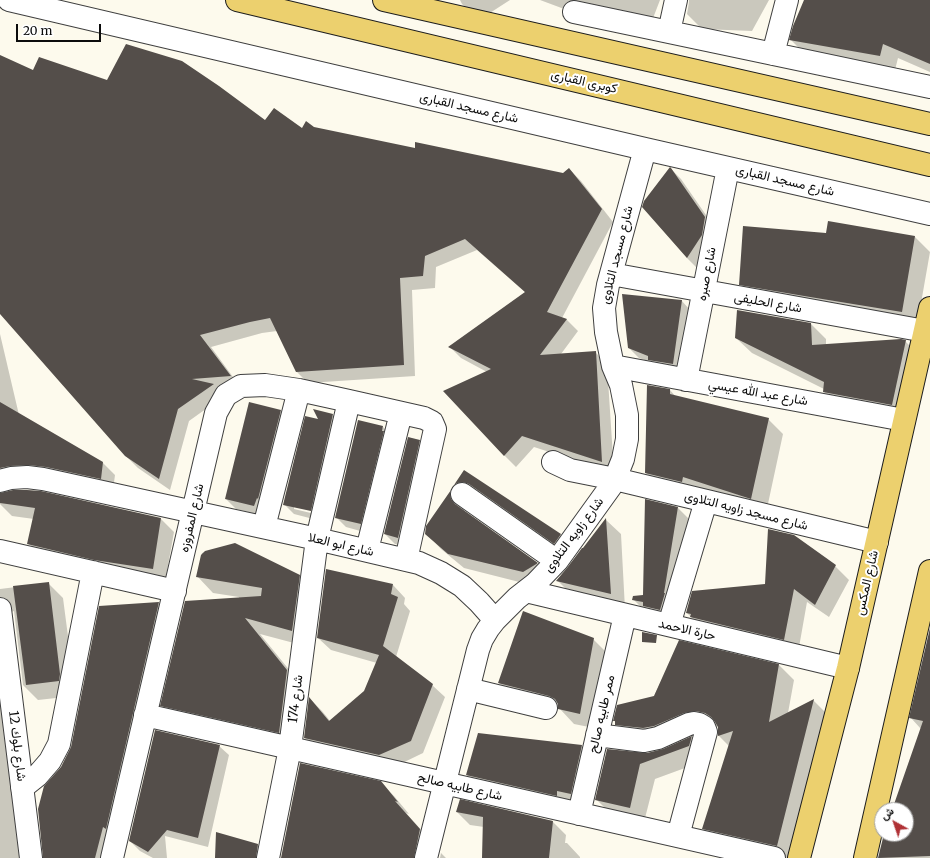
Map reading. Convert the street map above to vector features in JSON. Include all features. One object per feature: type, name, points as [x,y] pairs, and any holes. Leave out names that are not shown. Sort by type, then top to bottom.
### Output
[{"type":"main road","name":"كوبرى القبارى","points":[[237,0],[930,165]]},
{"type":"main road","points":[[384,0],[930,124]]},
{"type":"main road","name":"شارع المكس","points":[[799,858],[848,668],[930,308]]},
{"type":"main road","points":[[865,858],[930,570]]},
{"type":"street","name":"شارع مسجد القبارى","points":[[9,0],[930,214]]},
{"type":"street","points":[[669,32],[676,0]]},
{"type":"street","points":[[773,54],[787,0]]},
{"type":"street","points":[[574,12],[930,87]]},
{"type":"street","name":"شارع مسجد التلاوى","points":[[615,479],[623,459],[627,439],[627,415],[621,386],[613,366],[606,332],[604,308],[611,274],[645,149]]},
{"type":"street","name":"شارع صبره","points":[[686,380],[728,168]]},
{"type":"street","name":"شارع الحليفى","points":[[611,274],[925,331]]},
{"type":"street","name":"شارع عبد الله عيسي","points":[[613,366],[904,420]]},
{"type":"street","name":"شارع المفروزه","points":[[112,858],[216,413],[226,395],[242,386],[265,385],[299,390],[349,401],[424,418],[432,422],[435,429],[406,560]]},
{"type":"street","points":[[264,527],[299,390]]},
{"type":"street","name":"شارع 174","points":[[268,858],[290,748],[317,539],[349,401]]},
{"type":"street","points":[[367,550],[400,413]]},
{"type":"street","name":"شارع مسجد زاويه التلاوى","points":[[553,462],[570,470],[615,479],[877,542]]},
{"type":"street","name":"شارع ابو العلا","points":[[0,481],[12,478],[43,478],[406,560],[441,573],[462,586],[496,620]]},
{"type":"street","name":"شارع زاويه التلاوى","points":[[496,620],[517,598],[535,584],[558,561],[615,479]]},
{"type":"street","points":[[462,494],[558,561]]},
{"type":"street","points":[[669,625],[706,501]]},
{"type":"street","points":[[0,551],[175,591]]},
{"type":"street","points":[[22,788],[37,776],[50,761],[59,744],[93,572]]},
{"type":"street","name":"حارة الاحمد","points":[[526,591],[848,668]]},
{"type":"street","name":"شارع بلوك 12","points":[[0,610],[31,858]]},
{"type":"street","name":"ممر طابيه صالح","points":[[579,814],[626,615]]},
{"type":"street","points":[[426,858],[478,650],[482,639],[496,620]]},
{"type":"street","points":[[468,689],[546,708]]},
{"type":"street","name":"شارع طابيه صالح","points":[[145,715],[774,858]]},
{"type":"street","points":[[597,735],[644,741],[658,738],[689,724],[694,723],[704,727],[706,732],[678,836]]},
{"type":"building","points":[[804,0],[930,0],[930,64],[883,44],[880,56],[789,40]]},
{"type":"building","points":[[126,44],[182,61],[265,120],[274,108],[302,128],[306,121],[314,127],[415,148],[415,142],[563,173],[569,168],[602,209],[547,312],[567,319],[540,355],[596,351],[602,462],[522,436],[504,456],[443,391],[491,369],[448,347],[525,292],[465,239],[425,256],[423,276],[400,278],[404,365],[296,372],[270,318],[200,335],[231,376],[192,379],[214,384],[178,409],[159,479],[125,456],[0,314],[0,55],[33,70],[39,57],[107,80]]},
{"type":"building","points":[[670,167],[705,217],[702,235],[687,258],[642,207],[644,201]]},
{"type":"building","points":[[828,221],[915,236],[902,312],[739,285],[743,226],[826,233]]},
{"type":"building","points":[[622,294],[682,300],[673,364],[648,360],[648,356],[628,348]]},
{"type":"building","points":[[737,310],[811,323],[812,345],[901,339],[906,340],[892,405],[823,392],[824,382],[735,338]]},
{"type":"building","points":[[647,385],[670,389],[670,394],[769,418],[751,499],[683,477],[682,482],[645,473]]},
{"type":"building","points":[[0,402],[103,462],[101,479],[46,467],[29,465],[0,468]]},
{"type":"building","points":[[249,402],[281,410],[258,499],[257,498],[254,506],[225,499]]},
{"type":"building","points":[[313,409],[333,414],[311,511],[283,505],[305,416],[318,419]]},
{"type":"building","points":[[358,420],[383,426],[382,431],[384,431],[361,524],[335,518]]},
{"type":"building","points":[[408,437],[420,440],[398,538],[384,534]]},
{"type":"building","points":[[464,470],[561,534],[554,544],[469,484],[463,482],[454,485]]},
{"type":"building","points":[[13,490],[41,491],[161,518],[153,569],[94,560],[27,544],[35,508],[0,503],[0,493]]},
{"type":"building","points":[[451,490],[451,499],[455,504],[538,563],[523,572],[448,554],[425,534],[426,526]]},
{"type":"building","points":[[645,499],[678,507],[665,593],[660,610],[643,606],[643,602],[632,600],[633,596],[643,595]]},
{"type":"building","points":[[606,518],[611,594],[556,581],[583,548]]},
{"type":"building","points":[[768,529],[794,535],[836,565],[815,605],[794,589],[784,640],[690,617],[691,614],[686,613],[692,591],[765,584]]},
{"type":"building","points":[[235,543],[300,575],[292,631],[245,618],[287,670],[279,733],[160,706],[185,601],[261,596],[262,588],[196,577],[201,555],[205,551]]},
{"type":"building","points":[[326,569],[393,584],[391,594],[398,597],[383,646],[433,684],[411,741],[379,755],[304,738],[309,697],[329,721],[364,691],[379,655],[317,638]]},
{"type":"building","points":[[49,582],[60,674],[59,681],[26,685],[13,586]]},
{"type":"building","points":[[159,602],[106,829],[103,827],[95,858],[43,858],[38,809],[44,786],[61,767],[71,747],[99,606]]},
{"type":"building","points":[[523,611],[594,638],[580,714],[558,709],[558,704],[555,699],[549,696],[498,683]]},
{"type":"building","points":[[930,628],[930,856],[878,858],[882,842],[914,842],[914,802],[895,802],[923,721],[909,718]]},
{"type":"building","points":[[642,632],[657,635],[656,643],[642,642]]},
{"type":"building","points":[[679,640],[779,664],[769,722],[814,699],[777,846],[702,829],[733,731],[718,736],[718,727],[711,717],[705,713],[696,711],[684,713],[654,726],[643,728],[615,725],[615,721],[613,721],[617,705],[654,696]]},
{"type":"building","points":[[155,730],[220,745],[198,838],[167,830],[148,852],[129,841]]},
{"type":"building","points":[[478,733],[582,745],[571,794],[557,791],[557,796],[466,775]]},
{"type":"building","points":[[692,736],[689,746],[640,764],[630,808],[595,800],[607,749],[647,753],[663,749]]},
{"type":"building","points":[[300,763],[381,781],[398,802],[395,801],[420,829],[414,858],[281,858]]},
{"type":"building","points":[[460,799],[553,821],[549,858],[482,858],[483,817],[456,812]]},
{"type":"building","points":[[216,832],[258,844],[256,858],[215,858]]}]
